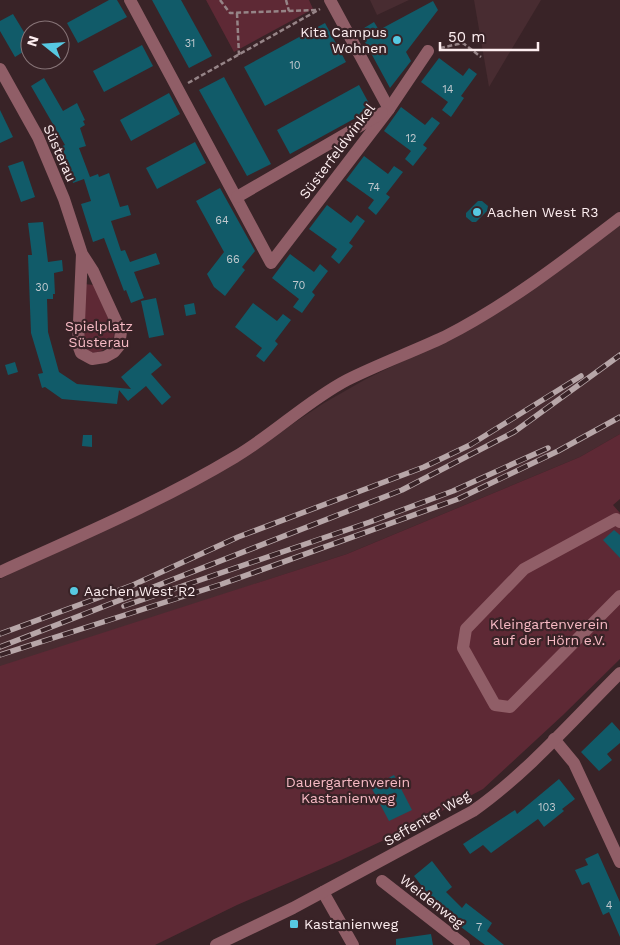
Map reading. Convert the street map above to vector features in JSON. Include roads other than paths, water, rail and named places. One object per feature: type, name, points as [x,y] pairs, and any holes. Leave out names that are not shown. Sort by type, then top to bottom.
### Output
[{"type":"street","name":"Süsterfeldwinkel","points":[[130,0],[237,197],[271,264],[389,109]]},
{"type":"street","points":[[331,1],[389,109],[428,51]]},
{"type":"street","name":"Süsterau","points":[[0,69],[38,137],[82,254],[93,270],[121,332],[119,346],[105,357],[86,358],[78,345],[82,254]]},
{"type":"street","name":"Süsterfeldwinkel","points":[[237,197],[389,109]]},
{"type":"street","points":[[0,572],[125,516],[235,457],[347,380],[445,336],[513,295],[620,218]]},
{"type":"street","points":[[620,522],[616,519],[524,569],[466,629],[463,648],[496,705],[510,707],[620,596]]},
{"type":"street","name":"Seffenter Weg","points":[[217,945],[323,892],[473,811],[489,800],[554,739],[620,673]]},
{"type":"street","points":[[554,739],[574,764],[620,862]]},
{"type":"street","name":"Weidenweg","points":[[382,881],[464,945]]},
{"type":"street","points":[[323,892],[353,945]]},
{"type":"railway","points":[[0,647],[402,490],[514,432],[620,355]]},
{"type":"railway","points":[[0,634],[133,585],[238,537],[424,467],[470,445],[581,376]]},
{"type":"railway","points":[[0,655],[222,584],[458,499],[558,451],[620,417]]},
{"type":"railway","points":[[124,606],[370,522],[453,491],[548,448]]},
{"type":"place","name":"Kita Campus Wohnen","points":[[397,40]]},
{"type":"place","name":"Aachen West R3","points":[[477,212]]},
{"type":"place","name":"Aachen West R2","points":[[74,591]]},
{"type":"place","name":"Kastanienweg","points":[[294,924]]},
{"type":"park label","name":"Spielplatz Süsterau","points":[[99,334]]},
{"type":"park label","name":"Kleingartenverein auf der Hörn e.V.","points":[[549,632]]},
{"type":"park label","name":"Dauergartenverein Kastanienweg","points":[[348,790]]}]
